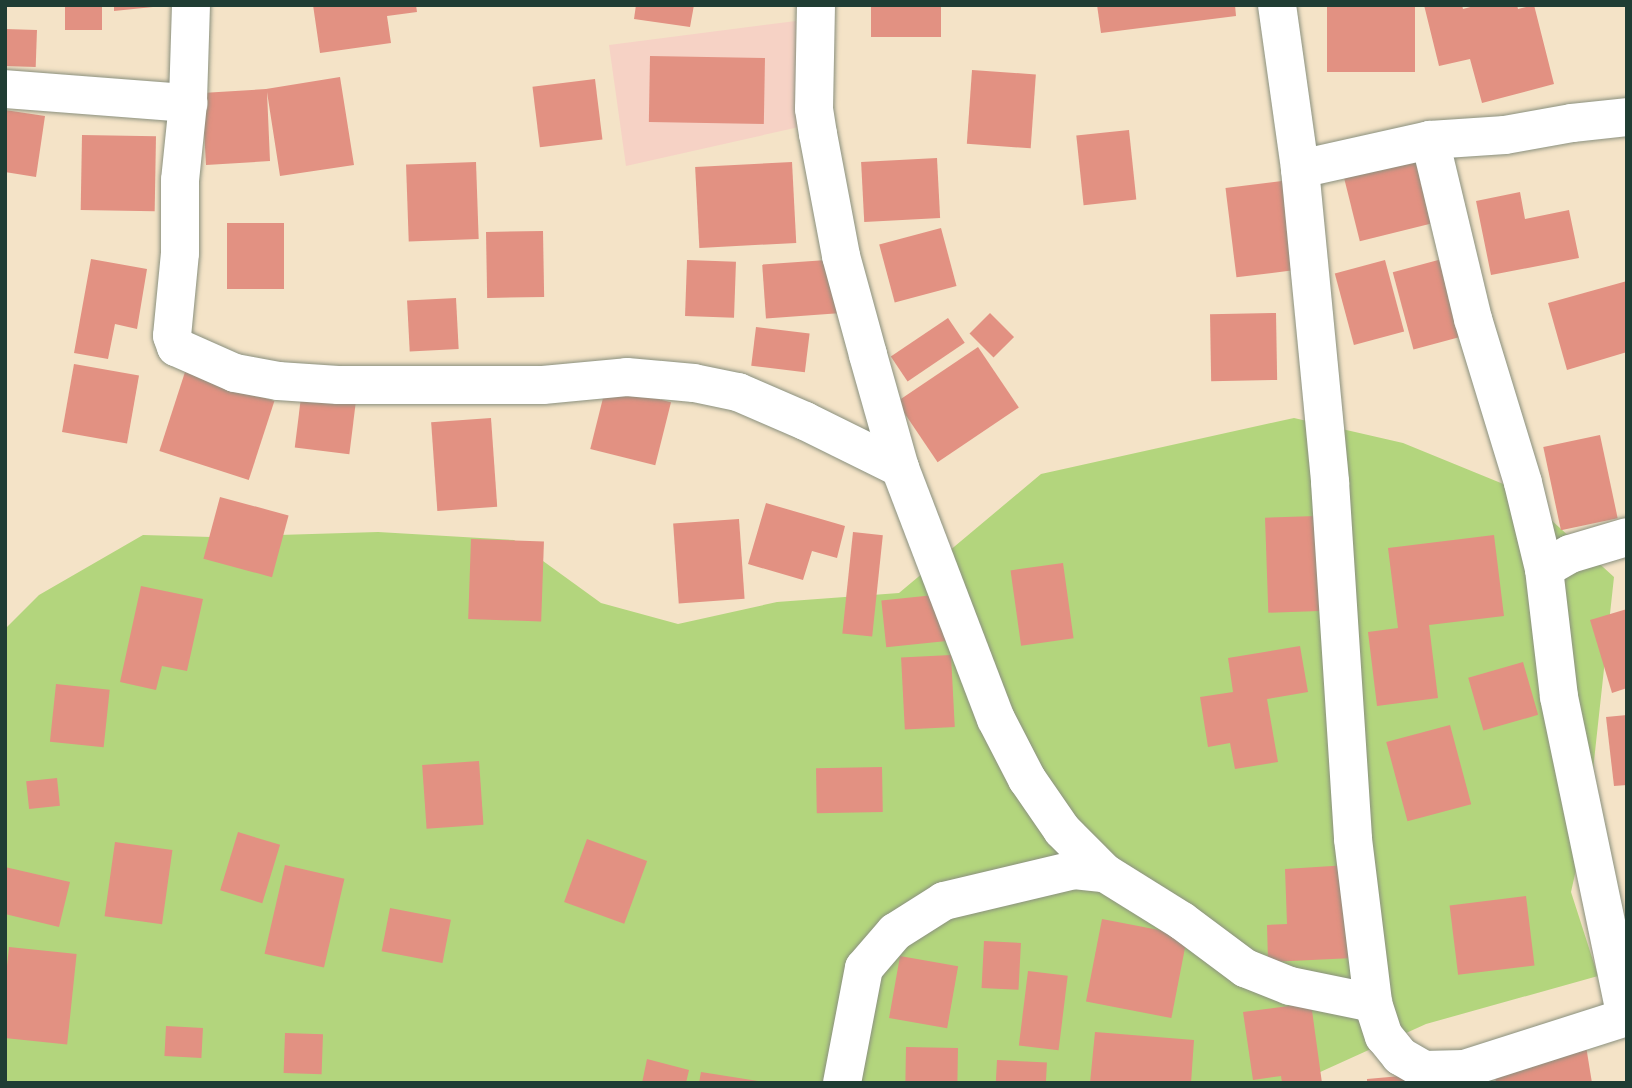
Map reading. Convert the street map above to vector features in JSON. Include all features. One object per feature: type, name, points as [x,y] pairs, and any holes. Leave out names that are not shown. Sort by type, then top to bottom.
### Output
[{"type":"street","points":[[191,5],[188,103],[180,180],[180,253],[172,336],[176,347],[235,373],[338,385],[543,385],[627,377],[694,383],[738,393],[805,421],[900,468]]},
{"type":"street","points":[[816,5],[814,109],[841,256],[900,468],[996,719],[1027,779],[1062,830],[1105,873],[1182,921],[1245,968],[1290,986],[1373,1003]]},
{"type":"street","points":[[1278,5],[1300,169],[1331,482],[1353,839],[1373,1003],[1384,1036],[1400,1056],[1424,1070],[1463,1076],[1626,1017],[1559,697],[1544,569],[1522,483],[1473,319],[1430,140]]},
{"type":"street","points":[[5,89],[188,103]]},
{"type":"street","points":[[1300,169],[1430,140],[1505,135],[1572,122],[1627,117]]},
{"type":"street","points":[[1544,569],[1570,554],[1627,537]]},
{"type":"street","points":[[842,1083],[864,968],[895,932],[944,901],[1074,870],[1105,873]]},
{"type":"shaded area","points":[[796,21],[799,127],[626,166],[609,45]]},
{"type":"green space","points":[[1294,418],[1403,443],[1518,490],[1614,577],[1588,816],[1571,892],[1598,976],[1426,1024],[1296,1083],[5,1083],[5,629],[39,595],[143,535],[211,537],[378,532],[514,540],[601,603],[678,624],[777,602],[899,593],[1041,474]]},
{"type":"building","points":[[65,5],[102,5],[102,30],[65,30]]},
{"type":"building","points":[[114,5],[153,5],[153,7],[114,11]]},
{"type":"building","points":[[313,5],[416,5],[417,12],[387,16],[391,43],[320,53]]},
{"type":"building","points":[[636,5],[694,5],[690,27],[634,19]]},
{"type":"building","points":[[871,5],[941,5],[941,37],[871,37]]},
{"type":"building","points":[[1097,5],[1235,5],[1236,16],[1101,33]]},
{"type":"building","points":[[1327,5],[1415,5],[1415,72],[1327,72]]},
{"type":"building","points":[[1424,5],[1462,5],[1463,9],[1478,5],[1517,5],[1518,9],[1534,5],[1554,84],[1482,103],[1470,59],[1439,66]]},
{"type":"building","points":[[5,29],[37,30],[36,67],[5,66]]},
{"type":"building","points":[[650,56],[765,58],[764,124],[649,122]]},
{"type":"building","points":[[972,70],[1036,74],[1031,148],[967,144]]},
{"type":"building","points":[[340,77],[354,165],[280,176],[267,92],[270,161],[206,165],[202,93],[266,89]]},
{"type":"building","points":[[595,79],[602,140],[540,147],[532,87]]},
{"type":"building","points":[[5,110],[45,116],[36,177],[5,172]]},
{"type":"building","points":[[1129,130],[1136,200],[1084,205],[1076,136]]},
{"type":"building","points":[[82,135],[156,136],[155,211],[81,210]]},
{"type":"building","points":[[1421,156],[1437,222],[1360,241],[1343,175]]},
{"type":"building","points":[[937,158],[940,218],[864,222],[861,162]]},
{"type":"building","points":[[476,162],[479,239],[409,241],[406,164]]},
{"type":"building","points":[[792,162],[796,243],[699,248],[695,167]]},
{"type":"building","points":[[1290,180],[1301,269],[1236,277],[1225,188]]},
{"type":"building","points":[[1520,192],[1525,219],[1569,210],[1579,258],[1491,275],[1476,201]]},
{"type":"building","points":[[227,223],[284,223],[284,289],[227,289]]},
{"type":"building","points":[[941,228],[957,286],[895,303],[879,245]]},
{"type":"building","points":[[543,231],[544,297],[487,298],[486,232]]},
{"type":"building","points":[[91,259],[147,269],[137,329],[115,324],[108,359],[74,353]]},
{"type":"building","points":[[841,259],[845,313],[766,318],[762,265]]},
{"type":"building","points":[[1442,259],[1463,336],[1413,349],[1393,272]]},
{"type":"building","points":[[687,260],[736,262],[734,318],[685,316]]},
{"type":"building","points":[[1385,260],[1404,331],[1354,345],[1335,273]]},
{"type":"building","points":[[1627,281],[1627,352],[1567,370],[1548,303]]},
{"type":"building","points":[[456,298],[459,349],[410,351],[407,301]]},
{"type":"building","points":[[990,313],[1014,337],[994,358],[969,334]]},
{"type":"building","points":[[1276,313],[1277,380],[1211,381],[1210,314]]},
{"type":"building","points":[[948,318],[965,343],[908,381],[891,357]]},
{"type":"building","points":[[756,327],[810,334],[805,372],[751,366]]},
{"type":"building","points":[[978,347],[1019,408],[938,462],[897,402]]},
{"type":"building","points":[[74,364],[139,375],[127,443],[62,432]]},
{"type":"building","points":[[185,372],[274,401],[249,480],[159,451]]},
{"type":"building","points":[[606,386],[671,402],[655,465],[590,449]]},
{"type":"building","points":[[301,397],[356,404],[349,454],[295,448]]},
{"type":"building","points":[[491,418],[497,507],[437,511],[431,422]]},
{"type":"building","points":[[1600,435],[1618,518],[1561,530],[1543,447]]},
{"type":"building","points":[[220,497],[289,515],[272,577],[203,559]]},
{"type":"building","points":[[766,503],[845,526],[837,558],[812,551],[803,580],[748,564]]},
{"type":"building","points":[[1316,516],[1319,611],[1268,613],[1265,518]]},
{"type":"building","points":[[739,519],[745,599],[679,603],[673,524]]},
{"type":"building","points":[[853,532],[883,535],[872,637],[842,633]]},
{"type":"building","points":[[1494,535],[1504,616],[1429,625],[1438,698],[1377,706],[1368,632],[1398,628],[1388,548]]},
{"type":"building","points":[[471,539],[544,542],[541,621],[468,619]]},
{"type":"building","points":[[1063,563],[1074,638],[1021,646],[1011,570]]},
{"type":"building","points":[[141,586],[203,599],[187,671],[162,666],[156,690],[120,682]]},
{"type":"building","points":[[944,594],[949,641],[886,647],[881,601]]},
{"type":"building","points":[[1627,609],[1627,688],[1612,693],[1590,620]]},
{"type":"building","points":[[1300,646],[1308,692],[1267,699],[1278,762],[1235,769],[1230,743],[1208,747],[1200,697],[1233,692],[1228,658]]},
{"type":"building","points":[[951,655],[955,727],[905,730],[901,658]]},
{"type":"building","points":[[1523,662],[1538,715],[1483,731],[1468,678]]},
{"type":"building","points":[[56,684],[110,690],[104,747],[50,742]]},
{"type":"building","points":[[1627,715],[1627,785],[1614,786],[1606,717]]},
{"type":"building","points":[[1450,725],[1471,804],[1407,821],[1386,742]]},
{"type":"building","points":[[479,761],[483,825],[427,829],[422,765]]},
{"type":"building","points":[[882,767],[883,812],[817,813],[816,768]]},
{"type":"building","points":[[57,778],[60,806],[29,809],[26,781]]},
{"type":"building","points":[[238,832],[280,845],[262,903],[220,890]]},
{"type":"building","points":[[587,839],[647,861],[624,924],[564,902]]},
{"type":"building","points":[[115,842],[172,850],[162,924],[105,916]]},
{"type":"building","points":[[285,865],[344,879],[324,967],[265,954]]},
{"type":"building","points":[[1348,865],[1353,958],[1268,962],[1267,925],[1287,924],[1285,869]]},
{"type":"building","points":[[5,867],[70,882],[59,927],[5,914]]},
{"type":"building","points":[[1526,896],[1535,965],[1458,975],[1450,905]]},
{"type":"building","points":[[390,908],[451,920],[442,963],[382,951]]},
{"type":"building","points":[[1102,919],[1187,936],[1171,1018],[1086,1001]]},
{"type":"building","points":[[984,941],[1021,943],[1018,990],[982,988]]},
{"type":"building","points":[[9,947],[77,954],[67,1045],[5,1038],[5,985]]},
{"type":"building","points":[[900,956],[958,966],[947,1028],[889,1018]]},
{"type":"building","points":[[1028,971],[1068,976],[1059,1050],[1019,1045]]},
{"type":"building","points":[[1311,1003],[1322,1083],[1282,1083],[1281,1076],[1253,1080],[1243,1012]]},
{"type":"building","points":[[166,1026],[203,1028],[201,1058],[164,1056]]},
{"type":"building","points":[[1095,1032],[1194,1040],[1191,1083],[1090,1083]]},
{"type":"building","points":[[285,1033],[323,1034],[322,1074],[284,1073]]},
{"type":"building","points":[[1586,1046],[1592,1083],[1496,1083],[1493,1062]]},
{"type":"building","points":[[906,1047],[958,1048],[957,1083],[905,1083]]},
{"type":"building","points":[[647,1059],[689,1070],[686,1083],[642,1083]]},
{"type":"building","points":[[997,1060],[1047,1063],[1046,1083],[996,1083]]},
{"type":"building","points":[[701,1072],[758,1081],[758,1083],[699,1083]]},
{"type":"building","points":[[1412,1075],[1413,1083],[1367,1083],[1367,1079]]}]
